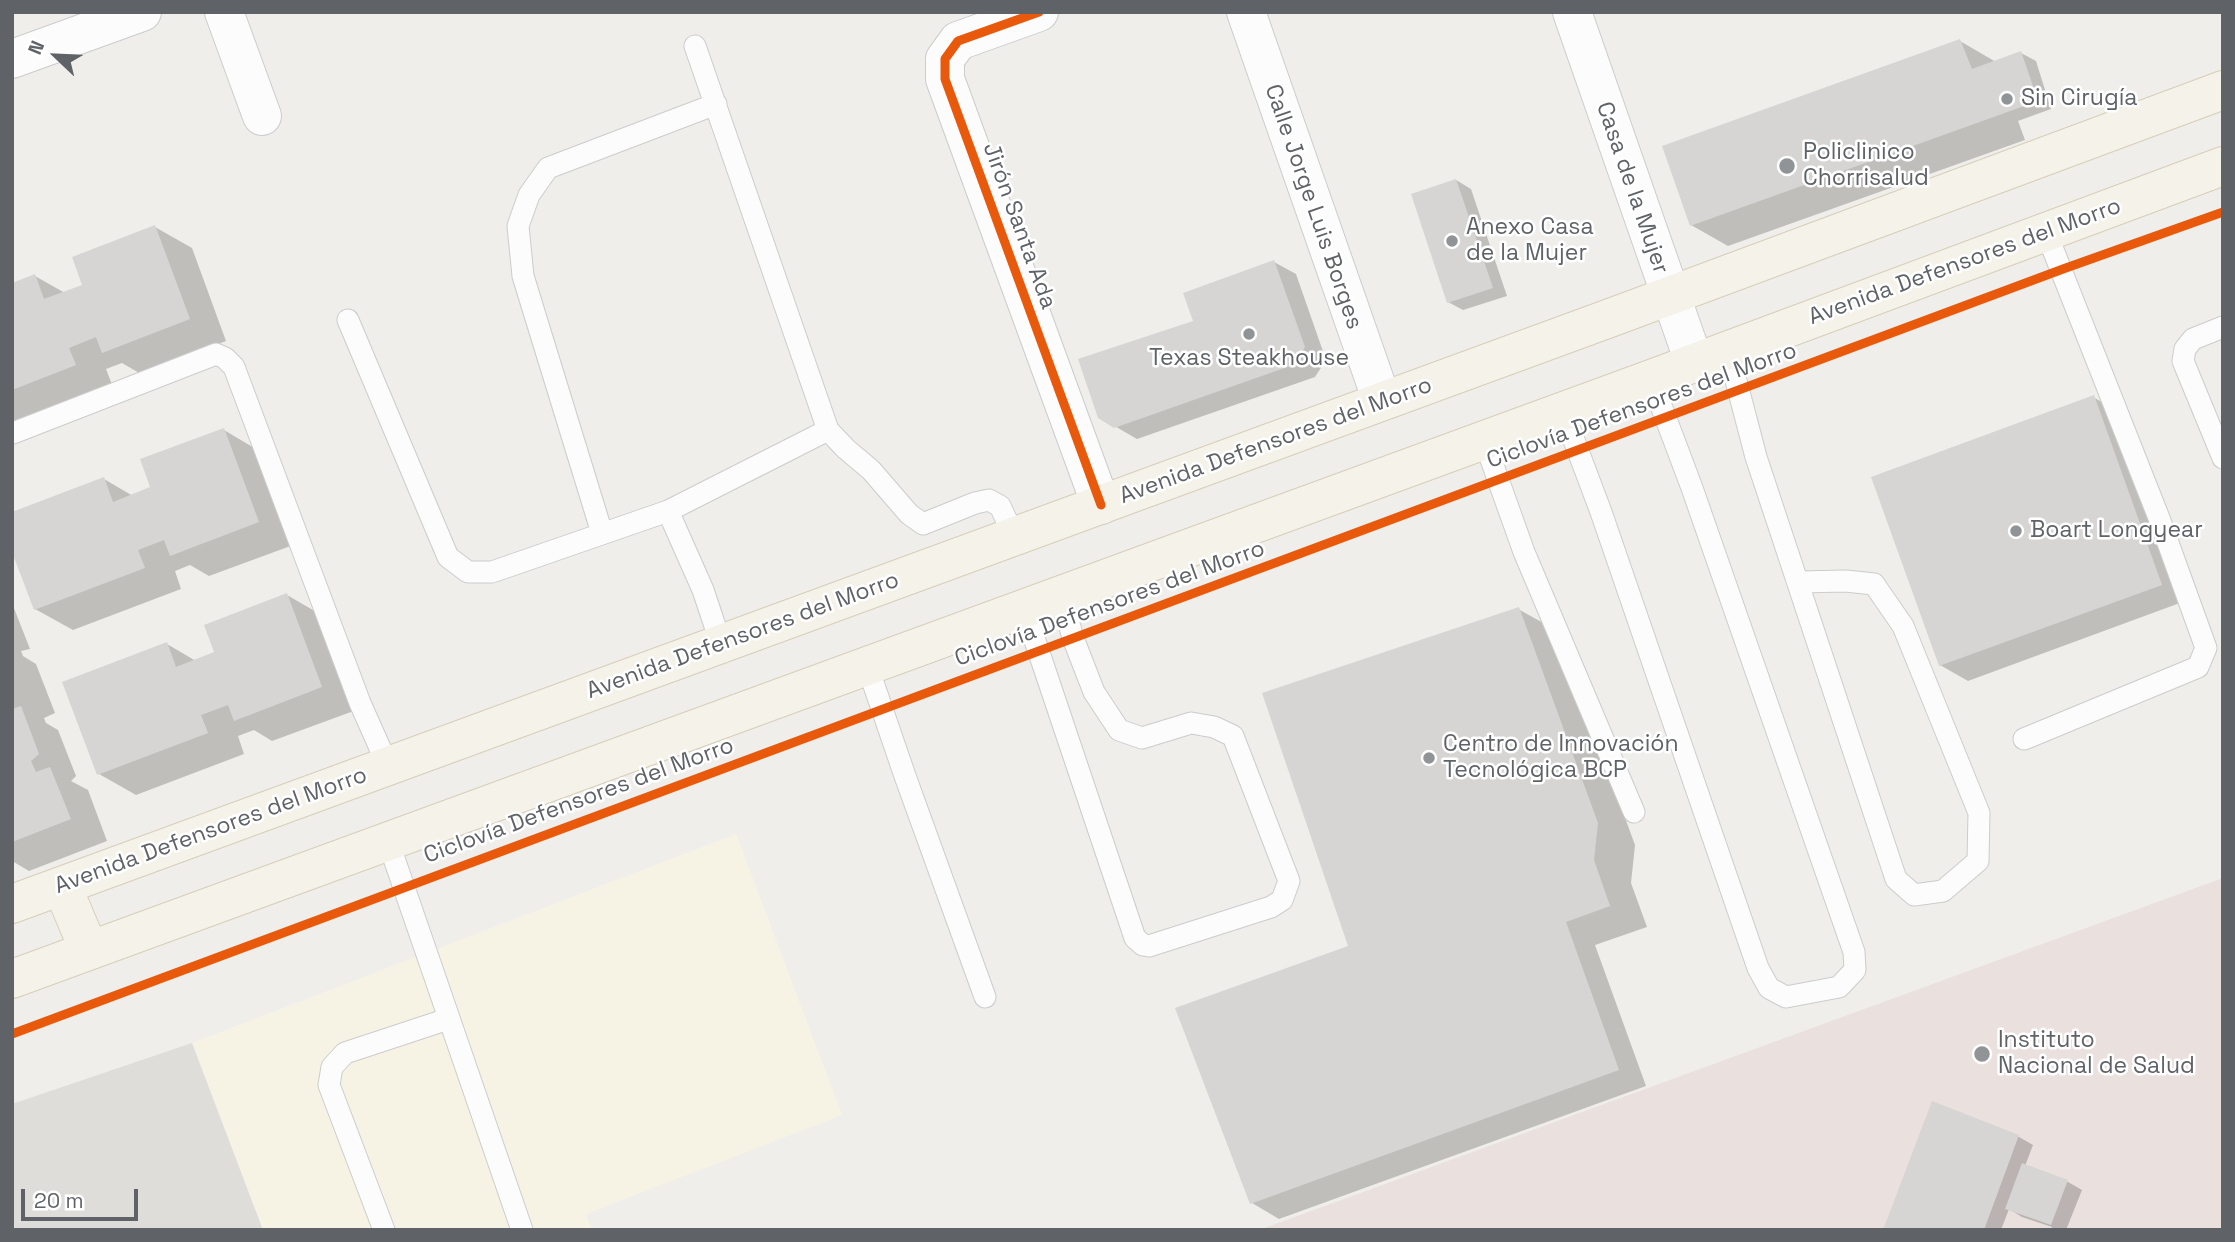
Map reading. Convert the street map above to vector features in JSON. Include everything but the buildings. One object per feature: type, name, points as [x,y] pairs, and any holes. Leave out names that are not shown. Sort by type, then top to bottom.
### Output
[{"type":"main road","name":"Avenida Defensores del Morro","points":[[12,904],[1670,296],[2223,90]]},
{"type":"main road","name":"Avenida Defensores del Morro","points":[[12,979],[1651,379],[2223,166]]},
{"type":"main road","points":[[62,886],[89,950]]},
{"type":"street","points":[[12,59],[142,12]]},
{"type":"street","points":[[224,12],[262,116]]},
{"type":"street","name":"Jirón Santa Ada","points":[[1039,12],[958,41],[945,59],[945,79],[1101,505]]},
{"type":"street","name":"Calle Jorge Luis Borges","points":[[1246,12],[1382,401]]},
{"type":"street","name":"Casa de la Mujer","points":[[1572,12],[1670,296],[1711,356]]},
{"type":"lane","points":[[695,46],[828,430],[871,470],[909,514],[923,524],[989,500],[1000,506],[1014,536]]},
{"type":"lane","points":[[602,533],[523,276],[518,226],[529,195],[548,168],[716,104]]},
{"type":"lane","points":[[2025,739],[2198,667],[2206,648],[2159,518],[2046,232]]},
{"type":"lane","points":[[348,320],[449,558],[468,572],[492,572],[668,511],[828,430]]},
{"type":"lane","points":[[2223,327],[2193,339],[2185,349],[2183,360],[2223,458]]},
{"type":"lane","points":[[13,433],[216,354],[225,358],[234,366],[360,703],[388,766]]},
{"type":"lane","points":[[1711,356],[1756,457],[1896,879],[1914,895],[1943,891],[1978,861],[1979,813],[1903,626],[1874,584],[1846,580],[1798,582]]},
{"type":"lane","points":[[1563,411],[1758,968],[1769,988],[1786,997],[1839,986],[1855,970],[1854,953],[1692,488],[1651,379]]},
{"type":"lane","points":[[1484,440],[1524,552],[1634,812]]},
{"type":"lane","points":[[668,511],[703,590],[721,644]]},
{"type":"lane","points":[[1024,608],[1135,938],[1143,945],[1149,946],[1271,907],[1282,900],[1289,881],[1233,736],[1214,727],[1191,723],[1142,738],[1119,730],[1094,692],[1073,638],[1061,594]]},
{"type":"lane","points":[[867,666],[985,998]]},
{"type":"lane","points":[[387,841],[522,1230]]},
{"type":"lane","points":[[384,1230],[329,1086],[332,1067],[345,1053],[448,1019]]},
{"type":"shaded area","points":[[736,834],[842,1115],[586,1214],[592,1230],[263,1230],[192,1043]]},
{"type":"shaded area","name":"Instituto Nacional de Salud","points":[[2223,878],[2223,1230],[1259,1230]]},
{"type":"shaded area","points":[[192,1043],[263,1230],[12,1230],[12,1104]]},
{"type":"cycle path","points":[[1039,12],[958,41],[945,59],[945,79],[1101,505]]},
{"type":"cycle path","name":"Ciclovía Defensores del Morro","points":[[12,1034],[2063,269],[2223,212]]},
{"type":"place","name":"Sin Cirugía","points":[[2007,99]]},
{"type":"place","name":"Policlinico Chorrisalud","points":[[1787,166]]},
{"type":"place","name":"Anexo Casa de la Mujer","points":[[1452,241]]},
{"type":"place","name":"Texas Steakhouse","points":[[1249,334]]},
{"type":"place","name":"Boart Longyear","points":[[2016,531]]},
{"type":"place","name":"Centro de Innovación Tecnológica BCP","points":[[1429,758]]},
{"type":"place","name":"Instituto Nacional de Salud","points":[[1982,1054]]}]
